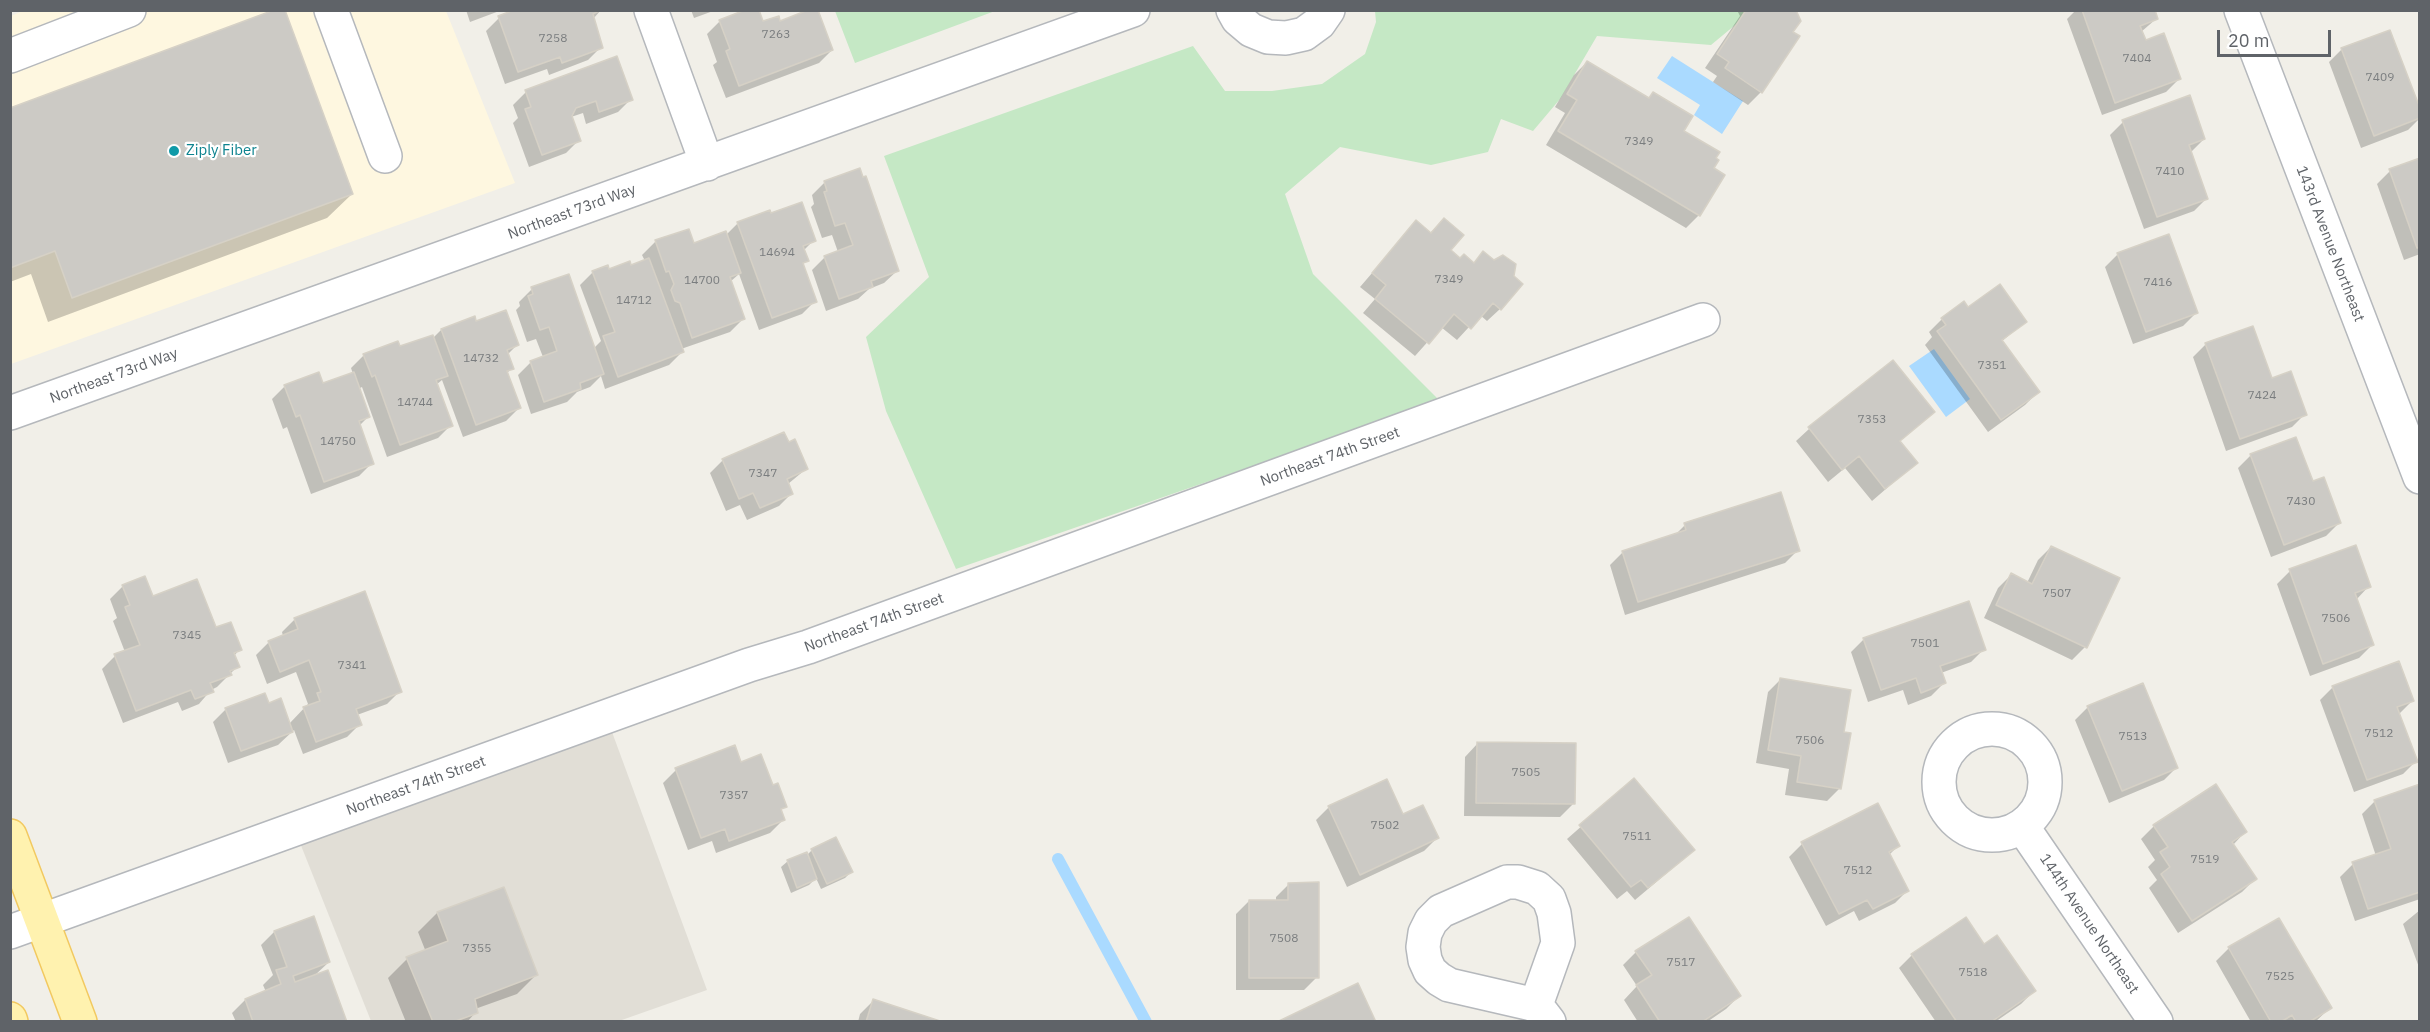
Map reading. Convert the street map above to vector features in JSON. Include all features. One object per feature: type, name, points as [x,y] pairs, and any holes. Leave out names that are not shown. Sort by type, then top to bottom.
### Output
[{"type":"main road","points":[[10,836],[80,1022]]},
{"type":"street","points":[[10,56],[129,10]]},
{"type":"street","points":[[331,10],[385,156]]},
{"type":"street","points":[[651,10],[707,164]]},
{"type":"street","name":"Northeast 73rd Way","points":[[10,413],[1133,10]]},
{"type":"street","points":[[1233,10],[1238,19],[1251,30],[1268,37],[1286,38],[1304,34],[1318,23],[1328,10]]},
{"type":"street","name":"143rd Avenue Northeast","points":[[2241,10],[2420,477]]},
{"type":"street","name":"Northeast 74th Street","points":[[10,932],[749,665],[808,647],[1703,320]]},
{"type":"street","name":"144th Avenue Northeast","points":[[2022,826],[2156,1022]]},
{"type":"shaded area","points":[[25,10],[446,11],[515,183],[11,364],[11,16]]},
{"type":"shaded area","points":[[612,732],[707,990],[619,1021],[371,1021],[300,843]]},
{"type":"green space","points":[[835,11],[995,11],[855,63]]},
{"type":"green space","points":[[1375,11],[1752,11],[1711,45],[1597,36],[1560,99],[1533,131],[1501,119],[1488,152],[1431,165],[1340,147],[1285,194],[1313,274],[1440,401],[956,569],[886,411],[866,337],[929,277],[884,156],[1193,46],[1225,91],[1272,91],[1322,84],[1365,54],[1376,22]]},
{"type":"water","points":[[1672,56],[1743,101],[1722,134],[1694,115],[1700,105],[1657,78]]},
{"type":"water","points":[[1934,349],[1970,399],[1946,417],[1909,366]]},
{"type":"building","name":"Ziply Fiber","points":[[274,10],[285,10],[353,194],[72,298],[55,251],[10,268],[10,108]]},
{"type":"building","points":[[514,10],[601,10],[593,14],[603,48],[562,63],[560,57],[518,72],[498,16]]},
{"type":"building","points":[[745,10],[759,10],[763,21],[779,16],[780,21],[808,10],[818,10],[833,50],[739,86],[726,51],[730,49],[719,20]]},
{"type":"building","points":[[1746,10],[1796,10],[1801,21],[1793,32],[1800,36],[1762,93],[1725,68],[1729,62],[1717,54]]},
{"type":"building","points":[[2082,10],[2155,10],[2158,19],[2140,26],[2146,40],[2164,33],[2181,79],[2115,103]]},
{"type":"building","points":[[2390,30],[2420,108],[2420,118],[2374,136],[2341,48]]},
{"type":"building","points":[[617,56],[633,100],[599,112],[596,101],[576,108],[572,116],[581,141],[542,155],[525,109],[531,107],[525,90]]},
{"type":"building","points":[[1587,61],[1649,98],[1653,92],[1693,116],[1684,131],[1720,152],[1716,158],[1719,160],[1714,168],[1725,175],[1700,216],[1558,131],[1577,100],[1567,94]]},
{"type":"building","points":[[2190,95],[2205,139],[2189,145],[2208,199],[2157,217],[2122,120]]},
{"type":"building","points":[[2420,158],[2420,247],[2417,248],[2389,169]]},
{"type":"building","points":[[860,168],[863,177],[866,176],[899,271],[871,281],[873,287],[839,299],[824,256],[853,245],[845,223],[835,226],[824,192],[827,191],[824,181]]},
{"type":"building","points":[[802,202],[816,241],[803,246],[809,261],[803,263],[817,302],[772,318],[737,222]]},
{"type":"building","points":[[1444,218],[1464,235],[1451,250],[1460,258],[1464,254],[1474,263],[1483,251],[1494,260],[1503,255],[1516,264],[1514,276],[1523,284],[1501,310],[1493,303],[1471,329],[1454,314],[1429,344],[1375,299],[1386,285],[1372,273],[1416,220],[1431,233]]},
{"type":"building","points":[[689,229],[694,243],[726,231],[741,273],[730,277],[745,319],[692,338],[680,303],[675,301],[671,290],[674,284],[669,271],[666,272],[655,240]]},
{"type":"building","points":[[2169,234],[2198,313],[2146,332],[2117,253]]},
{"type":"building","points":[[649,258],[684,352],[618,377],[603,336],[615,332],[592,271],[608,265],[609,269],[630,261],[631,265]]},
{"type":"building","points":[[569,274],[604,374],[580,383],[581,389],[544,402],[530,361],[557,351],[549,327],[540,330],[528,296],[533,294],[531,287]]},
{"type":"building","points":[[2000,284],[2027,322],[2002,340],[2040,392],[2001,420],[1937,331],[1946,325],[1941,318],[1964,301],[1968,307]]},
{"type":"building","points":[[506,310],[519,345],[507,350],[514,369],[507,371],[521,408],[476,425],[441,329],[475,316],[476,321]]},
{"type":"building","points":[[2253,326],[2272,378],[2291,371],[2307,415],[2240,439],[2205,343]]},
{"type":"building","points":[[433,335],[448,376],[436,380],[453,426],[400,445],[375,375],[372,377],[363,354],[398,341],[400,346]]},
{"type":"building","points":[[1893,360],[1935,412],[1900,441],[1918,463],[1885,489],[1859,456],[1842,470],[1808,427]]},
{"type":"building","points":[[319,372],[323,383],[354,372],[370,417],[359,421],[374,464],[324,482],[300,415],[296,417],[284,385]]},
{"type":"building","points":[[784,432],[789,442],[795,439],[808,469],[787,479],[793,494],[760,508],[753,493],[739,499],[722,459]]},
{"type":"building","points":[[2296,437],[2313,481],[2324,477],[2341,523],[2284,545],[2250,454]]},
{"type":"building","points":[[1781,492],[1800,551],[1638,602],[1622,551],[1686,530],[1684,523]]},
{"type":"building","points":[[2356,545],[2371,587],[2355,593],[2374,645],[2323,664],[2289,569]]},
{"type":"building","points":[[2051,546],[2120,578],[2087,648],[1996,605],[2011,573],[2032,584]]},
{"type":"building","points":[[145,576],[153,596],[197,579],[216,627],[231,622],[242,650],[234,653],[240,667],[230,671],[232,675],[210,683],[214,692],[195,699],[191,690],[136,711],[114,654],[140,645],[125,607],[130,605],[122,585]]},
{"type":"building","points":[[365,591],[402,692],[356,709],[362,725],[316,742],[303,707],[320,701],[317,693],[321,692],[309,660],[280,672],[268,641],[298,629],[294,618]]},
{"type":"building","points":[[1969,601],[1986,650],[1940,666],[1946,683],[1921,693],[1916,678],[1881,690],[1863,638]]},
{"type":"building","points":[[2399,661],[2414,701],[2397,707],[2418,762],[2367,780],[2332,686]]},
{"type":"building","points":[[1780,678],[1851,690],[1844,732],[1851,733],[1841,789],[1797,782],[1801,756],[1768,750]]},
{"type":"building","points":[[2143,683],[2178,768],[2122,791],[2087,706]]},
{"type":"building","points":[[265,693],[269,703],[281,698],[293,732],[241,751],[225,708]]},
{"type":"building","points":[[1477,742],[1576,743],[1575,804],[1476,803]]},
{"type":"building","points":[[735,745],[741,762],[761,754],[773,785],[778,783],[787,807],[781,809],[785,820],[729,841],[725,829],[701,838],[675,768]]},
{"type":"building","points":[[1634,778],[1695,850],[1648,888],[1641,880],[1631,887],[1579,825]]},
{"type":"building","points":[[1387,779],[1403,814],[1423,805],[1439,838],[1360,875],[1328,806]]},
{"type":"building","points":[[2216,784],[2247,832],[2232,842],[2257,879],[2192,921],[2161,874],[2170,867],[2160,852],[2168,847],[2153,825]]},
{"type":"building","points":[[2420,784],[2420,892],[2368,909],[2352,862],[2391,849],[2374,800]]},
{"type":"building","points":[[1878,803],[1900,846],[1889,852],[1909,891],[1873,909],[1867,900],[1839,914],[1801,842]]},
{"type":"building","points":[[836,837],[853,872],[827,884],[811,849]]},
{"type":"building","points":[[807,852],[817,879],[797,888],[787,860]]},
{"type":"building","points":[[1319,882],[1319,978],[1249,978],[1249,900],[1288,900],[1288,883]]},
{"type":"building","points":[[504,887],[538,975],[475,999],[478,1013],[453,1022],[433,1022],[406,957],[448,941],[437,912]]},
{"type":"building","points":[[314,916],[330,962],[293,976],[295,982],[328,970],[347,1022],[253,1022],[245,999],[281,984],[276,970],[287,967],[274,931]]},
{"type":"building","points":[[1689,917],[1741,996],[1702,1022],[1660,1022],[1636,985],[1652,975],[1635,951]]},
{"type":"building","points":[[1966,917],[1984,944],[1997,935],[2036,991],[1991,1022],[1957,1022],[1911,954]]},
{"type":"building","points":[[2279,918],[2332,1008],[2309,1022],[2296,1022],[2292,1015],[2281,1022],[2271,1022],[2228,947]]},
{"type":"building","points":[[1358,983],[1376,1022],[1279,1021]]},
{"type":"building","points":[[873,999],[943,1022],[866,1022]]},
{"type":"waterway","points":[[1058,859],[1146,1022]]},
{"type":"place","name":"Ziply Fiber","points":[[174,151]]}]
